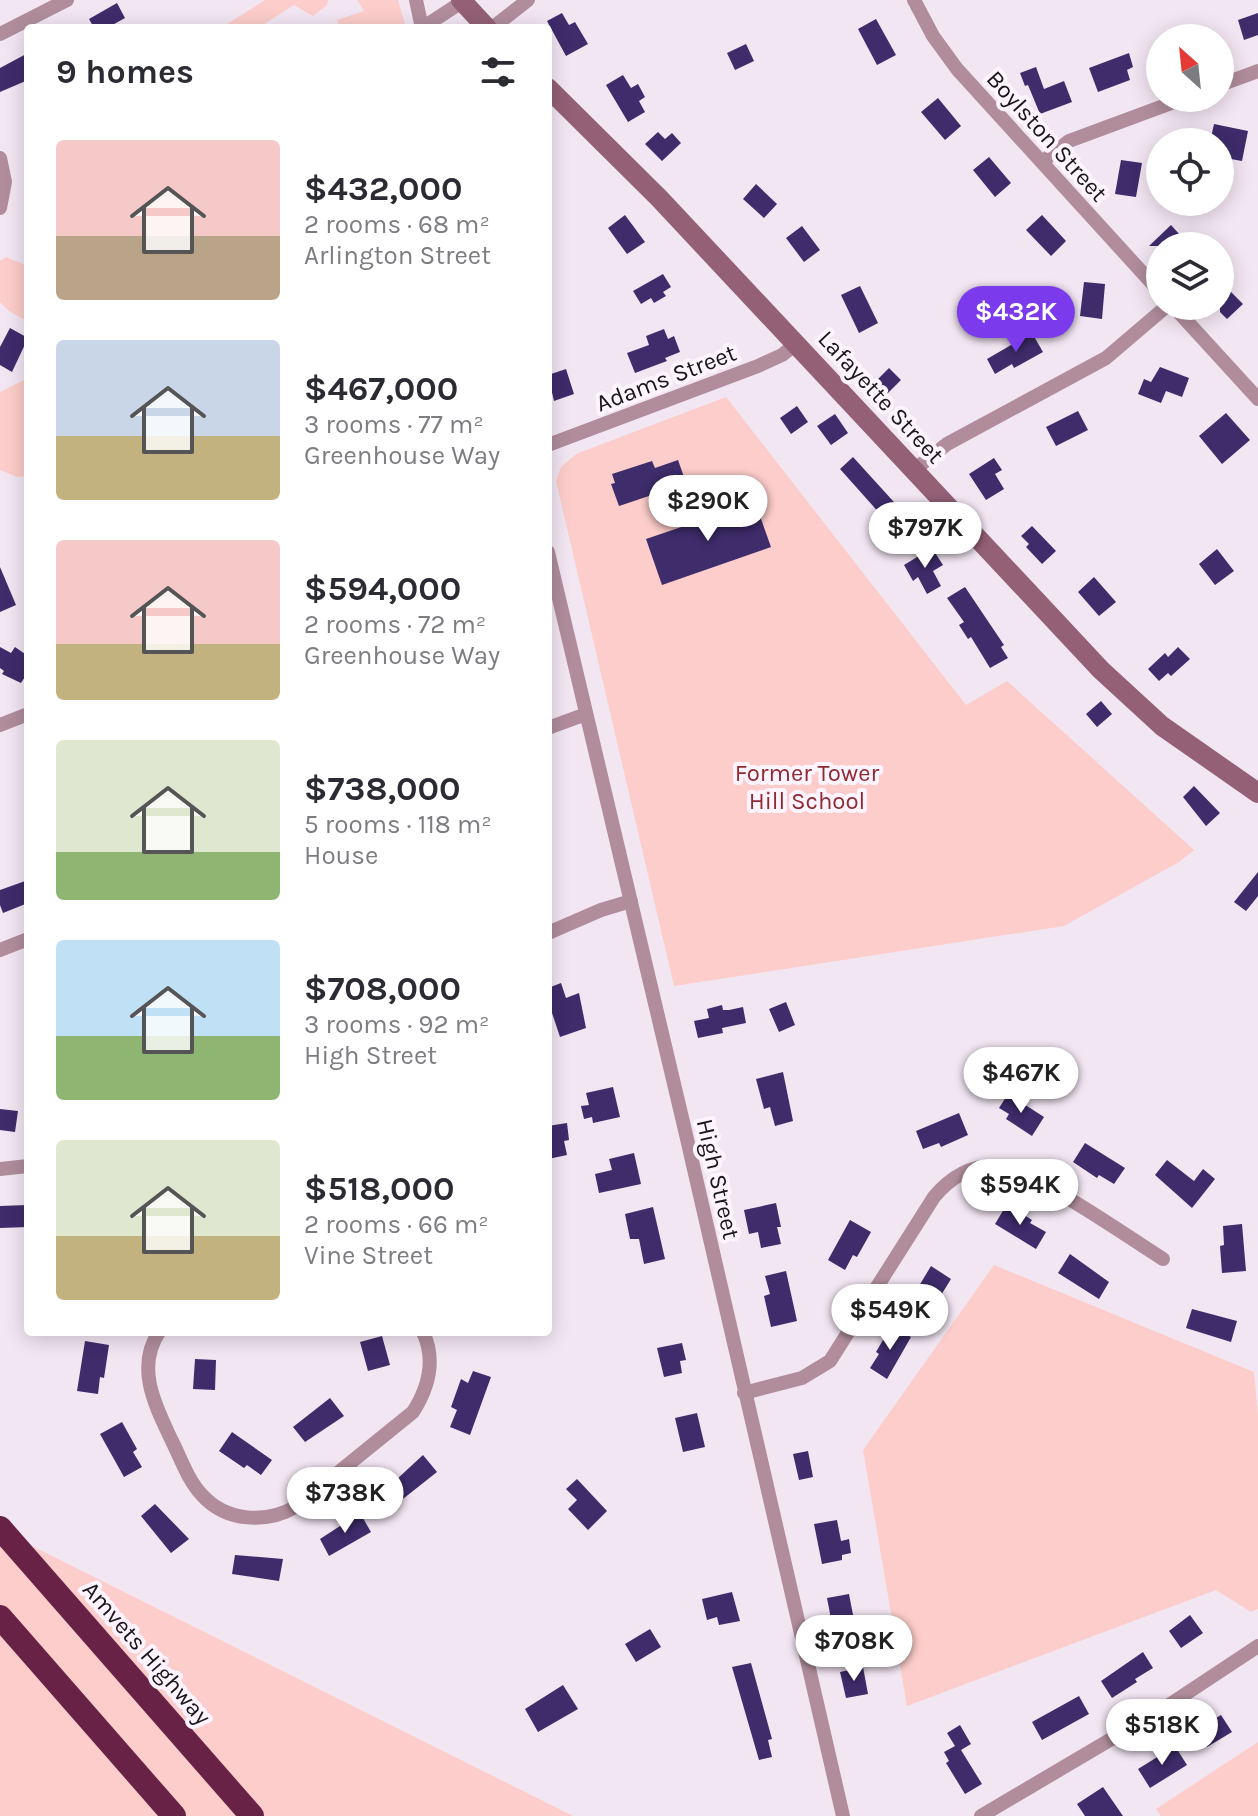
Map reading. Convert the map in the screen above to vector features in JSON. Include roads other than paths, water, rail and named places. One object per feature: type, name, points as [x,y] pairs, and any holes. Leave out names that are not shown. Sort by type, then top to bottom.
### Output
[{"type":"highway","name":"Amvets Highway","points":[[0,1528],[252,1816]]},
{"type":"highway","points":[[0,1617],[174,1816]]},
{"type":"main road","points":[[461,1],[486,24]]},
{"type":"main road","name":"Lafayette Street","points":[[552,92],[648,187],[1120,690],[1174,736],[1258,793]]},
{"type":"street","points":[[0,34],[67,0]]},
{"type":"street","points":[[416,0],[421,24]]},
{"type":"street","points":[[495,24],[528,0]]},
{"type":"street","name":"Boylston Street","points":[[914,0],[948,58],[1146,277]]},
{"type":"street","points":[[428,24],[461,1]]},
{"type":"street","points":[[1234,81],[1257,74]]},
{"type":"street","points":[[1042,162],[1069,141],[1147,112]]},
{"type":"street","points":[[0,158],[5,182],[0,208]]},
{"type":"street","points":[[914,470],[947,444],[1106,358],[1151,320]]},
{"type":"street","points":[[1186,320],[1258,399]]},
{"type":"street","name":"Adams Street","points":[[552,443],[758,366],[782,355],[796,344]]},
{"type":"street","name":"High Street","points":[[552,569],[843,1816]]},
{"type":"street","points":[[552,727],[586,714]]},
{"type":"street","points":[[0,725],[24,716]]},
{"type":"street","points":[[552,931],[631,901]]},
{"type":"street","points":[[0,950],[24,941]]},
{"type":"street","points":[[0,1169],[24,1166]]},
{"type":"street","points":[[744,1393],[802,1378],[830,1361],[934,1197],[954,1178],[973,1170],[993,1166],[1024,1173],[1163,1259]]},
{"type":"street","points":[[157,1336],[148,1357],[150,1389],[187,1472],[210,1503],[231,1514],[253,1518],[277,1516],[297,1506],[413,1412],[424,1392],[430,1370],[429,1349],[424,1336]]},
{"type":"street","points":[[981,1816],[1169,1705],[1258,1646]]},
{"type":"park label","name":"Former Tower Hill School","points":[[807,787]]}]
